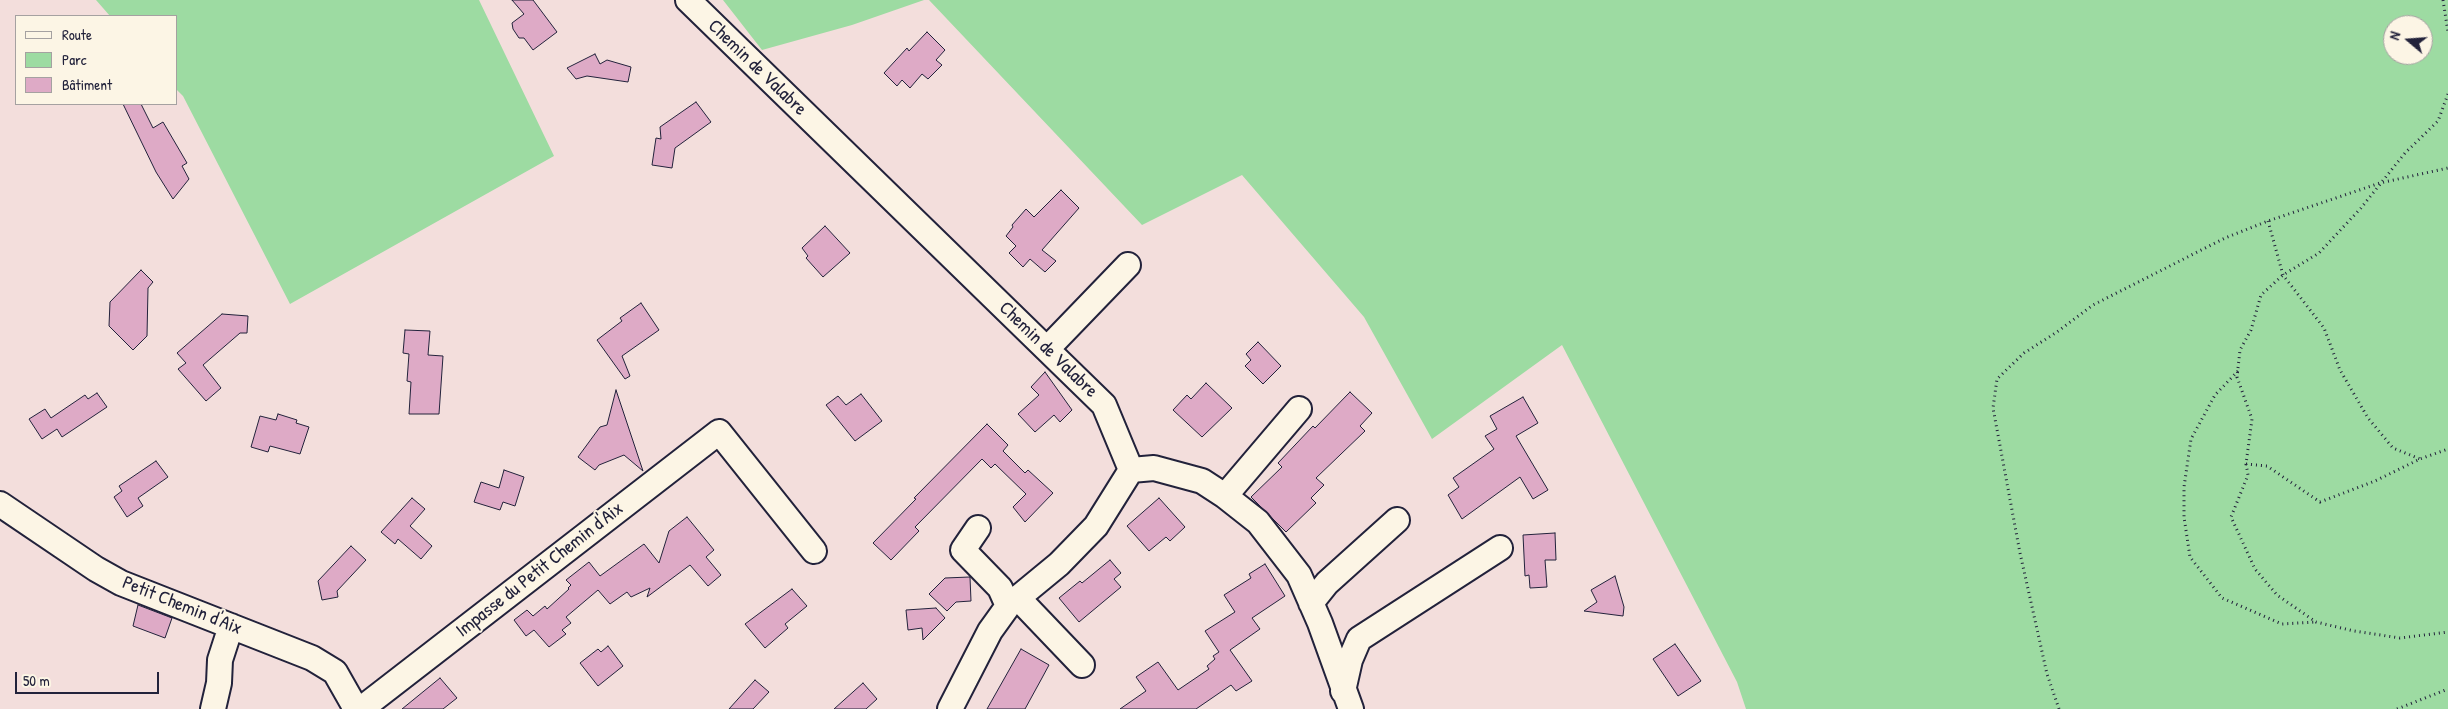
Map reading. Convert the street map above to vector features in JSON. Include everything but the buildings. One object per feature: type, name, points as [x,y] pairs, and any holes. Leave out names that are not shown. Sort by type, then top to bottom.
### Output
[{"type":"street","name":"Chemin de Valabre","points":[[688,0],[1104,405],[1131,470]]},
{"type":"street","points":[[1047,349],[1128,266]]},
{"type":"street","points":[[1225,496],[1298,409]]},
{"type":"street","name":"Impasse du Petit Chemin d'Aix","points":[[360,709],[719,432],[814,551]]},
{"type":"street","points":[[950,709],[990,631],[1013,602],[1059,564],[1096,526],[1131,470],[1154,468],[1202,481],[1258,522],[1299,575],[1312,603],[1347,700]]},
{"type":"street","name":"Petit Chemin d'Aix","points":[[0,504],[96,569],[121,583],[312,658],[335,672],[356,709]]},
{"type":"street","points":[[1312,603],[1327,583],[1397,520]]},
{"type":"street","points":[[978,528],[963,550],[1013,602],[1082,665]]},
{"type":"street","points":[[1347,700],[1350,660],[1359,639],[1500,548]]},
{"type":"street","points":[[213,709],[220,660],[231,626]]},
{"type":"path","points":[[2443,0],[2448,32]]},
{"type":"path","points":[[2316,622],[2276,595],[2255,569],[2231,517],[2248,476],[2246,464],[2252,419],[2237,378],[2240,350],[2251,330],[2261,295],[2283,275],[2320,253],[2405,153],[2438,121],[2448,94]]},
{"type":"path","points":[[2060,709],[2047,674],[2020,553],[1993,408],[1997,379],[2024,353],[2057,332],[2093,305],[2198,251],[2268,221],[2380,183],[2448,168]]},
{"type":"path","points":[[2268,221],[2283,275],[2324,328],[2340,370],[2368,418],[2393,448],[2420,459]]},
{"type":"path","points":[[2238,371],[2215,394],[2190,439],[2184,494],[2184,517],[2190,557],[2222,598],[2282,624],[2316,622],[2354,631],[2400,638],[2448,632]]},
{"type":"path","points":[[2246,464],[2267,466],[2320,502],[2375,481],[2420,459],[2448,449]]},
{"type":"path","points":[[2397,709],[2448,689]]},
{"type":"green space","points":[[96,0],[479,0],[554,156],[290,304],[183,96],[178,91],[178,15],[109,15]]},
{"type":"green space","points":[[723,0],[924,0],[852,25],[762,50]]},
{"type":"green space","points":[[929,0],[2448,0],[2448,709],[1746,709],[1737,682],[1562,345],[1432,439],[1364,317],[1242,175],[1142,225]]}]
